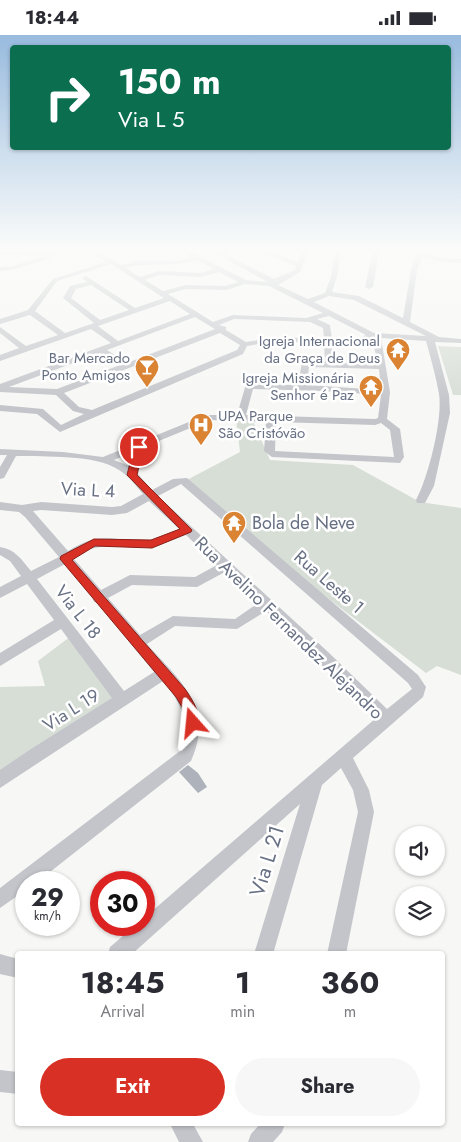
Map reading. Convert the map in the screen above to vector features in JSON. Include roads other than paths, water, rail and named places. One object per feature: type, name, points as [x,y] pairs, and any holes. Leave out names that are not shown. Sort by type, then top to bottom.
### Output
[{"type":"street","points":[[0,322],[31,312],[38,303]]},
{"type":"street","points":[[72,303],[116,343]]},
{"type":"street","points":[[123,303],[135,311]]},
{"type":"street","points":[[0,358],[160,303]]},
{"type":"street","points":[[177,303],[223,329],[244,344],[255,344],[278,339],[352,343],[374,335]]},
{"type":"street","points":[[308,303],[374,335],[461,341]]},
{"type":"street","points":[[366,303],[406,321],[435,339],[445,413],[429,486],[420,500]]},
{"type":"street","points":[[406,321],[409,303]]},
{"type":"street","points":[[31,312],[63,335]]},
{"type":"street","points":[[214,324],[237,316],[311,319],[329,313]]},
{"type":"street","points":[[0,388],[197,314]]},
{"type":"street","points":[[311,319],[327,327],[330,364]]},
{"type":"street","points":[[0,329],[25,349]]},
{"type":"street","points":[[0,388],[58,393],[223,329]]},
{"type":"street","points":[[0,452],[104,460],[139,447],[204,418],[241,417],[375,422],[382,420],[385,414],[385,393],[378,340],[374,335]]},
{"type":"street","points":[[0,408],[40,411],[60,429],[93,413],[240,352],[244,344]]},
{"type":"street","points":[[101,350],[127,366]]},
{"type":"street","points":[[302,387],[304,366],[309,363],[382,367]]},
{"type":"street","points":[[241,417],[248,387],[252,386],[302,387],[385,393]]},
{"type":"street","points":[[58,393],[76,409],[93,413]]},
{"type":"street","points":[[271,418],[268,451],[272,454],[396,461],[399,457],[395,429],[382,420]]},
{"type":"street","points":[[132,475],[139,447]]},
{"type":"street","points":[[0,476],[13,453]]},
{"type":"street","name":"Rua Avelino Fernandez Alejandro","points":[[104,460],[119,465],[132,475],[151,496],[388,719],[343,756],[120,951]]},
{"type":"street","name":"Rua Leste 1","points":[[151,496],[177,481],[183,480],[413,679],[419,687],[418,692],[388,719]]},
{"type":"street","name":"Via L 4","points":[[0,506],[22,509],[30,506],[41,506],[117,511],[151,496]]},
{"type":"street","points":[[0,899],[186,756],[193,732],[191,714],[181,693],[22,509]]},
{"type":"street","points":[[0,593],[94,543],[152,544],[187,530]]},
{"type":"street","name":"Via L 18","points":[[1,552],[14,558],[122,700]]},
{"type":"street","points":[[98,598],[130,580],[198,582],[226,565]]},
{"type":"street","points":[[137,643],[167,623],[174,621],[237,624],[267,604]]},
{"type":"street","points":[[0,660],[62,622]]},
{"type":"street","name":"Via L 19","points":[[0,780],[164,673]]},
{"type":"street","points":[[337,951],[366,812],[365,798],[360,785],[343,756]]},
{"type":"street","name":"Via L 21","points":[[264,951],[315,781]]},
{"type":"street","points":[[0,963],[15,968]]},
{"type":"street","points":[[0,1081],[15,1083]]},
{"type":"street","points":[[182,1126],[192,1142]]},
{"type":"street","points":[[259,1142],[272,1126]]},
{"type":"place","name":"Igreja Internacional da Graça de Deus","points":[[398,371]]},
{"type":"place","name":"Bar Mercado Ponto Amigos","points":[[147,388]]},
{"type":"place","name":"Igreja Missionária Senhor é Paz","points":[[371,408]]},
{"type":"place","name":"UPA Parque São Cristóvão","points":[[201,446]]},
{"type":"place","name":"Bola de Neve","points":[[234,544]]}]
